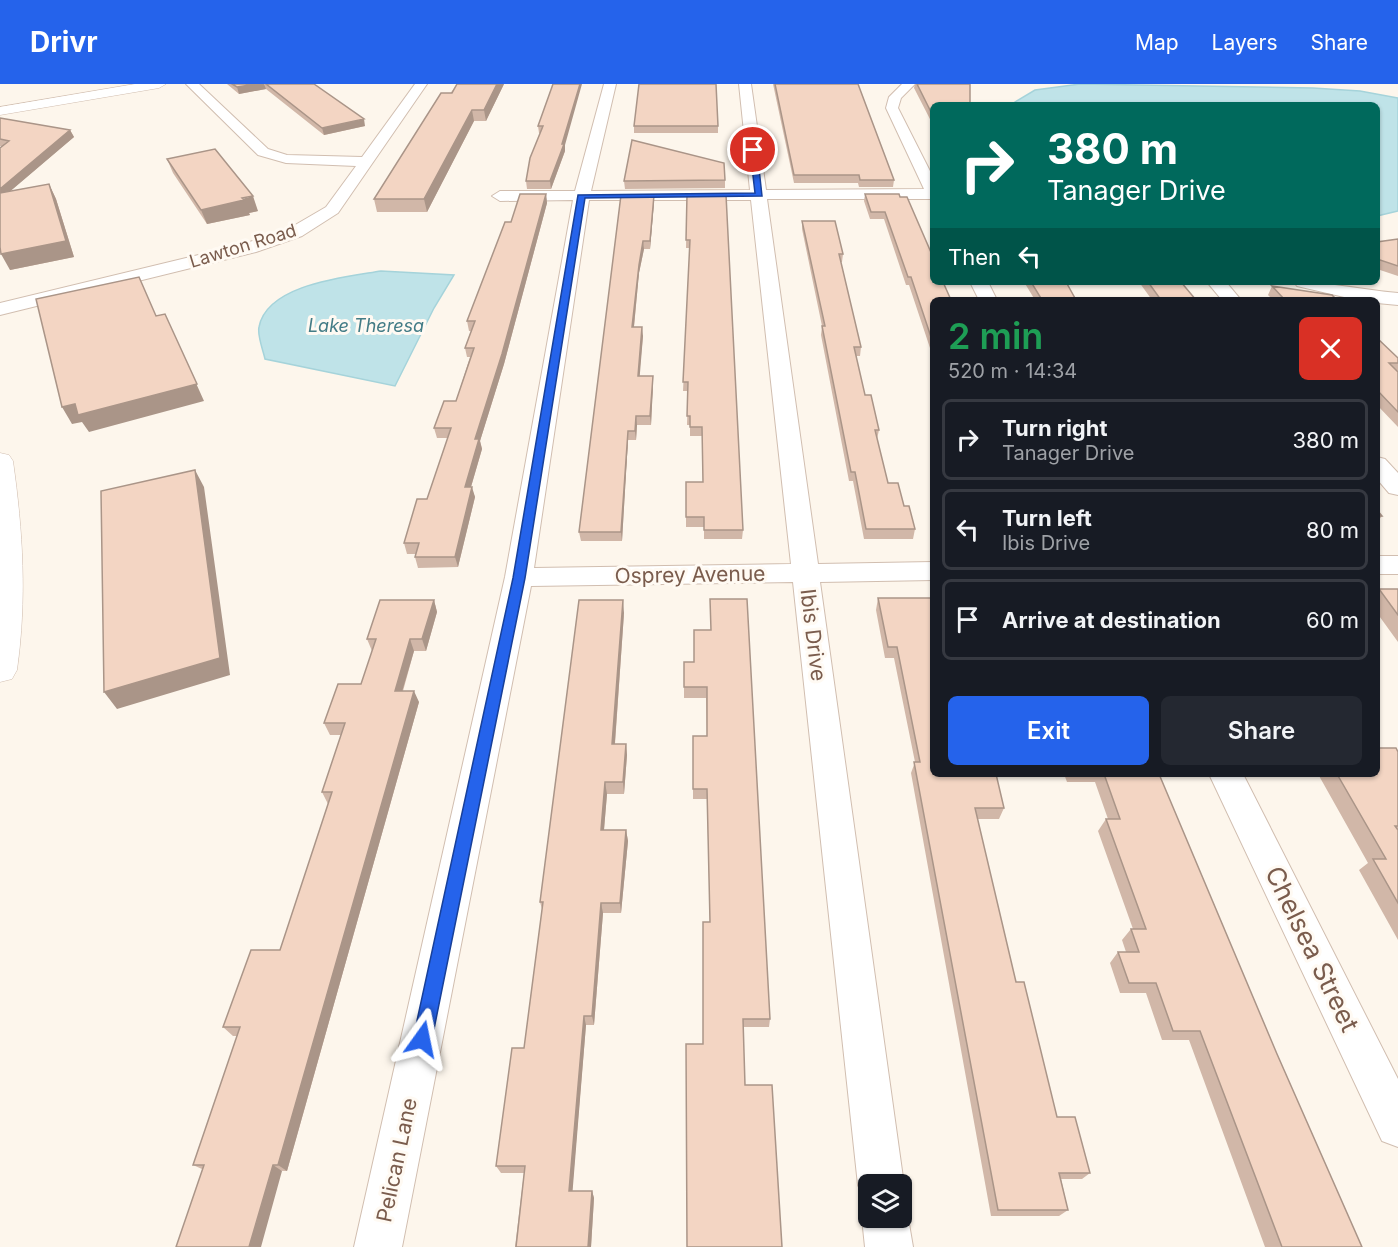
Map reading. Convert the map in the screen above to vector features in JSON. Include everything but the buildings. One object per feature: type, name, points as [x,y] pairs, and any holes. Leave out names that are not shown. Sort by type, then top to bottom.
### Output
[{"type":"street","points":[[0,105],[130,84]]},
{"type":"street","points":[[0,111],[159,84]]},
{"type":"street","points":[[192,84],[263,152],[286,159],[367,162]]},
{"type":"street","name":"Lawton Road","points":[[0,309],[231,253],[285,236],[327,214],[367,162],[421,84]]},
{"type":"street","name":"Pelican Lane","points":[[378,1247],[519,578],[582,195],[610,84]]},
{"type":"street","name":"Ibis Drive","points":[[745,84],[880,1174]]},
{"type":"street","points":[[909,84],[895,97],[892,108],[930,187]]},
{"type":"street","points":[[501,196],[930,193]]},
{"type":"street","points":[[1219,285],[1229,297]]},
{"type":"street","points":[[1317,285],[1375,297]]},
{"type":"street","points":[[1380,297],[1398,299]]},
{"type":"street","points":[[0,461],[8,525],[8,631],[0,670]]},
{"type":"street","points":[[1380,467],[1398,488]]},
{"type":"street","points":[[1380,565],[1398,565]]},
{"type":"street","name":"Osprey Avenue","points":[[519,578],[930,571]]},
{"type":"street","name":"Chelsea Street","points":[[1227,777],[1398,1125]]},
{"type":"street","points":[[886,1228],[889,1247]]},
{"type":"water","points":[[1080,84],[1313,88],[1360,91],[1398,98],[1398,211],[1380,215],[1380,102],[1015,102],[1035,90]]},
{"type":"water","name":"Lake Theresa","points":[[381,271],[454,275],[434,308],[395,386],[265,359],[259,338],[259,327],[265,312],[277,301],[310,285]]},
{"type":"route","points":[[422,1039],[519,578],[582,195],[759,195],[753,150]]}]
